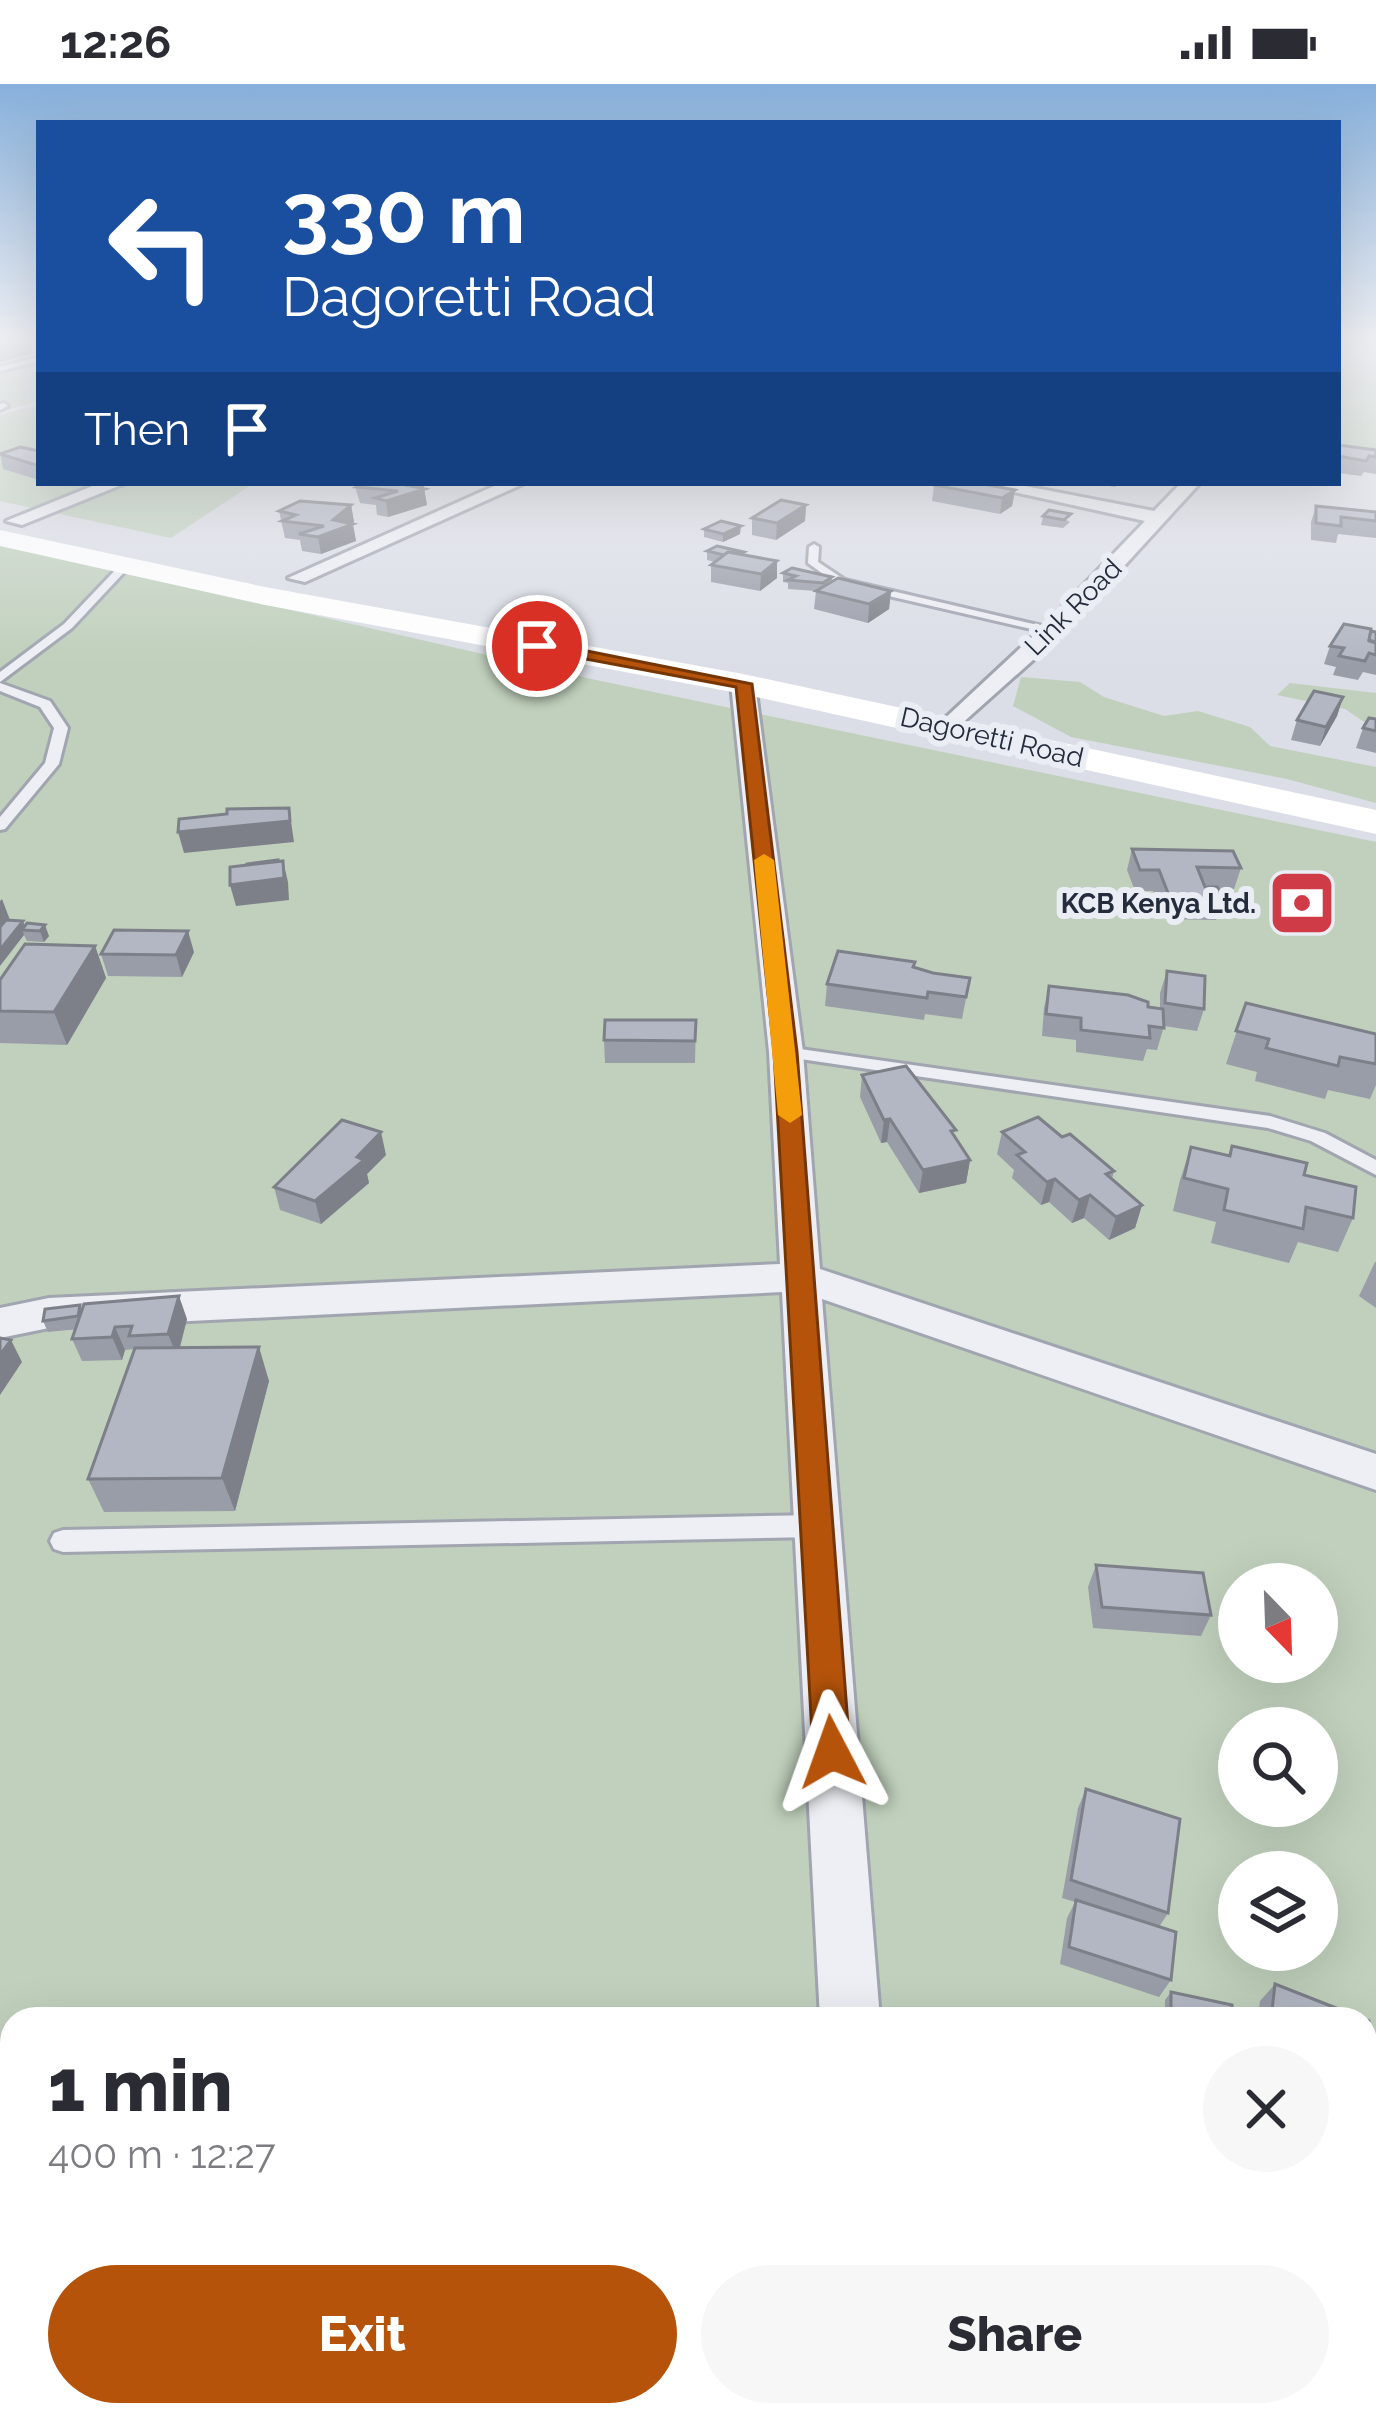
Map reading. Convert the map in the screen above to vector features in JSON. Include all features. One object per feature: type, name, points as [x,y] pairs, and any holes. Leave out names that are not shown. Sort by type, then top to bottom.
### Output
[{"type":"main road","name":"Dagoretti Road","points":[[5,525],[125,566],[743,684],[1376,822]]},
{"type":"main road","name":"Dagoretti Road","points":[[5,525],[299,578],[606,656]]},
{"type":"main road","points":[[266,596],[301,592],[299,578]]},
{"type":"street","points":[[5,525],[109,486]]},
{"type":"street","points":[[299,578],[509,486]]},
{"type":"street","points":[[997,486],[1160,518]]},
{"type":"street","name":"Link Road","points":[[950,727],[1053,630],[1188,486]]},
{"type":"street","points":[[743,684],[786,1052],[849,2007]]},
{"type":"street","points":[[0,1323],[49,1313],[801,1277],[1376,1472]]},
{"type":"lane","points":[[814,547],[813,562],[841,582],[1053,630]]},
{"type":"lane","points":[[0,826],[52,764],[62,728],[45,704],[0,682],[68,626],[125,566]]},
{"type":"lane","points":[[786,1052],[1270,1122],[1318,1137],[1376,1168]]},
{"type":"lane","points":[[62,1541],[817,1526]]},
{"type":"green space","points":[[0,446],[36,446],[36,486],[249,486],[171,538],[0,501]]},
{"type":"green space","points":[[0,543],[596,680],[1376,842],[1376,2007],[0,2007]]},
{"type":"green space","points":[[1021,677],[1080,682],[1104,697],[1164,716],[1198,711],[1250,727],[1270,746],[1376,767],[1376,803],[1287,779],[1071,737],[1013,706]]},
{"type":"green space","points":[[1290,683],[1376,693],[1376,730],[1345,709],[1277,695]]},
{"type":"building","points":[[1341,446],[1376,450],[1376,457],[1366,461],[1341,457]]},
{"type":"building","points":[[20,447],[36,450],[36,465],[0,454]]},
{"type":"building","points":[[939,486],[1015,490],[1002,498]]},
{"type":"building","points":[[357,487],[425,489],[386,501],[375,498],[398,491]]},
{"type":"building","points":[[781,500],[806,505],[777,523],[752,518]]},
{"type":"building","points":[[300,501],[351,505],[333,520],[353,524],[318,537],[299,534],[324,526],[282,521],[296,515],[279,511]]},
{"type":"building","points":[[1316,506],[1376,512],[1376,521],[1341,517],[1341,526],[1316,523]]},
{"type":"building","points":[[1049,510],[1071,514],[1064,520],[1043,516]]},
{"type":"building","points":[[721,521],[741,526],[723,534],[704,529]]},
{"type":"building","points":[[717,546],[744,552],[707,551]]},
{"type":"building","points":[[728,552],[777,561],[761,574],[711,565]]},
{"type":"building","points":[[792,568],[832,577],[823,583],[788,580],[796,576],[783,573]]},
{"type":"building","points":[[838,578],[891,591],[869,604],[816,591]]},
{"type":"building","points":[[1344,624],[1371,629],[1369,641],[1376,643],[1376,655],[1369,653],[1365,661],[1339,656],[1344,648],[1330,646]]},
{"type":"building","points":[[1314,691],[1343,697],[1326,727],[1297,720]]},
{"type":"building","points":[[1369,718],[1376,719],[1376,731],[1363,728]]},
{"type":"building","points":[[289,808],[290,821],[178,832],[179,819],[227,814],[227,809]]},
{"type":"building","points":[[1132,849],[1233,851],[1241,868],[1197,867],[1205,887],[1217,887],[1223,899],[1170,898],[1159,870],[1140,870]]},
{"type":"building","points":[[283,861],[284,878],[230,885],[230,867]]},
{"type":"building","points":[[6,920],[23,921],[0,950],[0,927]]},
{"type":"building","points":[[27,923],[45,925],[40,931],[22,930]]},
{"type":"building","points":[[114,930],[188,931],[176,955],[101,954]]},
{"type":"building","points":[[25,944],[95,946],[54,1012],[0,1011],[0,980]]},
{"type":"building","points":[[838,951],[915,962],[913,967],[933,973],[970,978],[966,997],[928,992],[927,998],[827,984]]},
{"type":"building","points":[[1167,971],[1205,976],[1204,1009],[1165,1003]]},
{"type":"building","points":[[1049,986],[1128,995],[1148,1002],[1148,1007],[1163,1009],[1164,1028],[1149,1026],[1150,1038],[1081,1030],[1081,1018],[1046,1014]]},
{"type":"building","points":[[1246,1003],[1376,1034],[1376,1064],[1340,1057],[1338,1066],[1266,1048],[1269,1039],[1236,1031]]},
{"type":"building","points":[[605,1020],[696,1020],[695,1041],[604,1040]]},
{"type":"building","points":[[906,1066],[956,1130],[951,1131],[970,1160],[923,1170],[890,1119],[884,1120],[862,1075]]},
{"type":"building","points":[[1038,1117],[1062,1137],[1070,1134],[1114,1171],[1106,1174],[1142,1205],[1116,1217],[1090,1195],[1079,1200],[1055,1179],[1047,1182],[1017,1155],[1025,1152],[1002,1132]]},
{"type":"building","points":[[342,1120],[381,1132],[357,1157],[364,1160],[315,1201],[274,1187]]},
{"type":"building","points":[[1232,1146],[1307,1163],[1304,1175],[1356,1187],[1353,1218],[1306,1207],[1303,1229],[1224,1210],[1228,1189],[1184,1178],[1191,1147],[1230,1156]]},
{"type":"building","points":[[179,1296],[168,1334],[129,1336],[132,1326],[115,1327],[112,1337],[72,1339],[84,1304]]},
{"type":"building","points":[[80,1305],[78,1316],[43,1321],[45,1309]]},
{"type":"building","points":[[0,1338],[11,1340],[0,1355]]},
{"type":"building","points":[[259,1347],[222,1478],[88,1479],[135,1348]]},
{"type":"building","points":[[1096,1565],[1203,1573],[1211,1615],[1102,1607]]},
{"type":"building","points":[[1086,1789],[1180,1819],[1168,1913],[1071,1880]]},
{"type":"building","points":[[1076,1900],[1176,1932],[1171,1980],[1069,1947]]},
{"type":"building","points":[[1275,1984],[1333,2007],[1272,2007]]},
{"type":"building","points":[[1171,1992],[1232,2005],[1232,2007],[1171,2007]]},
{"type":"slow traffic","points":[[764,860],[790,1115]]},
{"type":"place","name":"KCB Kenya Ltd.","points":[[1302,903]]},
{"type":"route","points":[[537,646],[743,684],[786,1052],[832,1752]]}]
